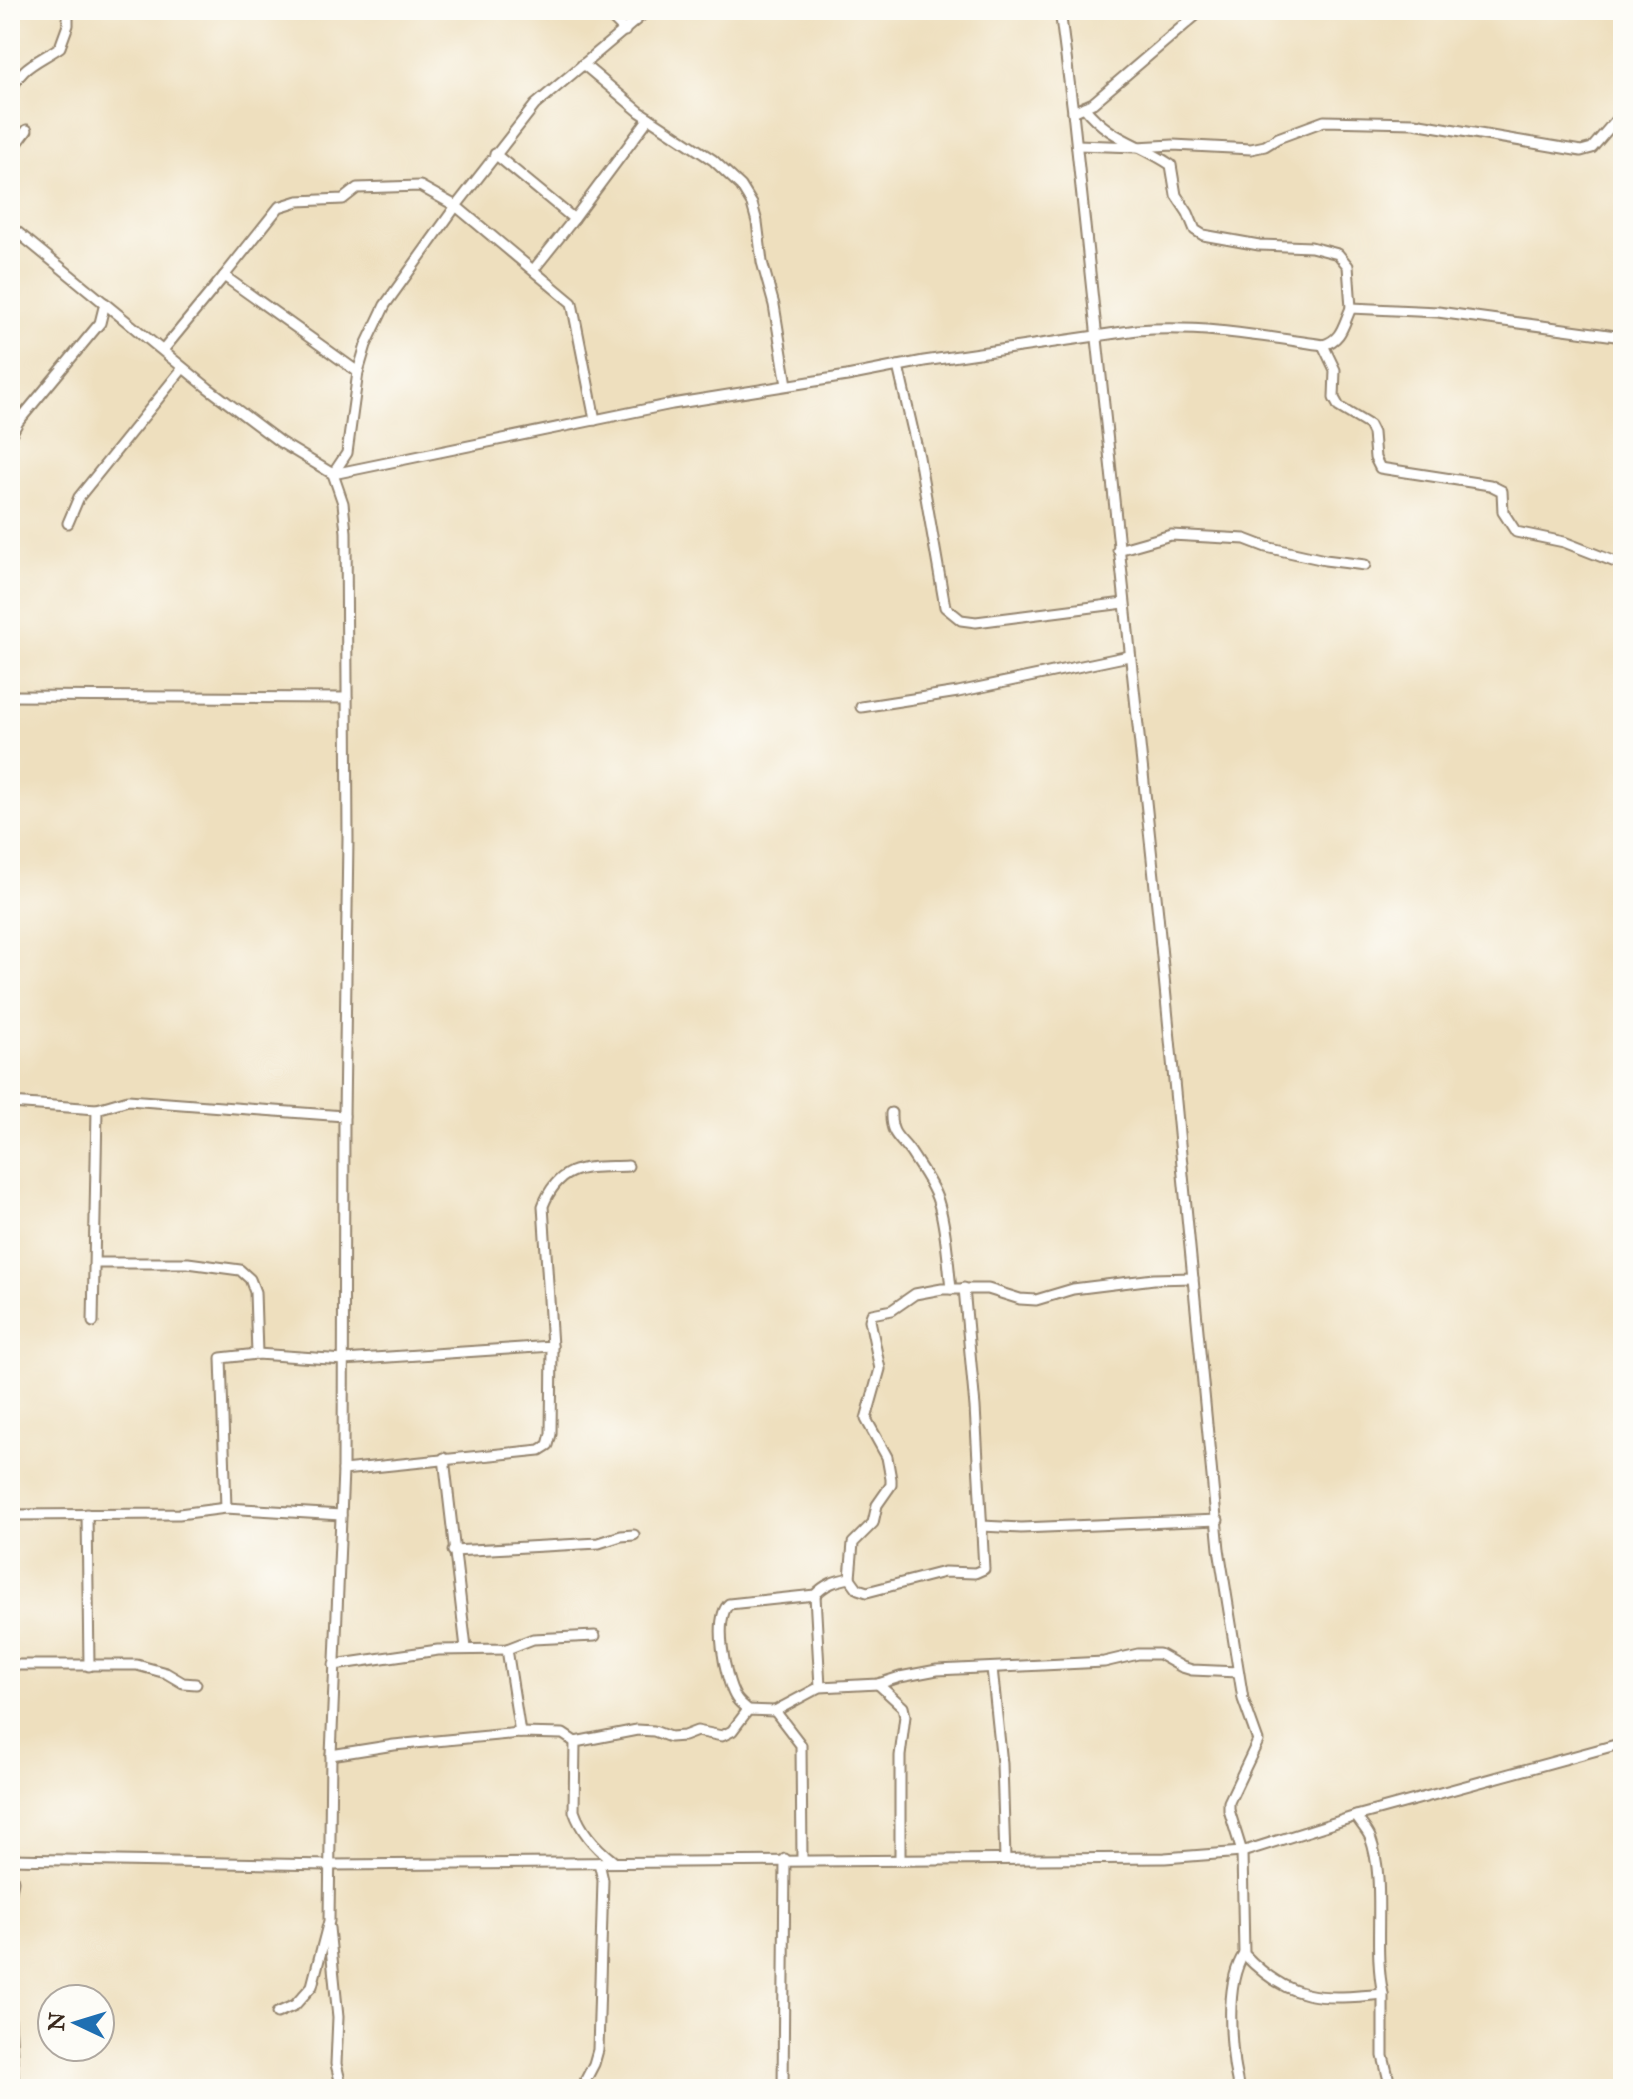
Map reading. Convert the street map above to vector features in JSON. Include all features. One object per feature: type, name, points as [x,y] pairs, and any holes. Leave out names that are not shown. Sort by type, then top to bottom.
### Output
[{"type":"street","points":[[10,95],[15,79],[43,55],[60,47],[68,25],[68,10]]},
{"type":"street","points":[[604,10],[625,31]]},
{"type":"street","points":[[333,474],[347,453],[358,372],[366,345],[385,305],[495,154],[535,105],[648,10]]},
{"type":"street","points":[[1060,10],[1077,145],[1156,902],[1219,1549],[1243,1699],[1258,1741],[1229,1802],[1242,1852],[1244,1954],[1235,1967],[1231,1982],[1233,2062],[1238,2089]]},
{"type":"street","points":[[1073,112],[1093,103],[1202,10]]},
{"type":"street","points":[[10,63],[15,79]]},
{"type":"street","points":[[583,64],[620,97],[713,160],[741,186],[752,204],[757,222],[787,385]]},
{"type":"street","points":[[333,474],[595,420],[787,385],[1097,336],[1168,327],[1323,345],[1334,342],[1351,308],[1348,266],[1338,254],[1311,247],[1259,245],[1203,235],[1195,230],[1176,195],[1171,165],[1113,134],[1084,107]]},
{"type":"street","points":[[1077,145],[1251,149],[1324,121],[1414,123],[1581,151],[1592,148],[1623,112]]},
{"type":"street","points":[[534,269],[649,118]]},
{"type":"street","points":[[10,153],[27,130]]},
{"type":"street","points":[[495,154],[574,219]]},
{"type":"street","points":[[164,349],[279,207],[298,201],[343,199],[357,188],[420,186],[456,206],[572,303],[595,420]]},
{"type":"street","points":[[10,226],[164,349],[183,368],[280,442],[333,474],[343,503],[346,532],[347,698],[343,1470],[331,1755],[329,1921],[338,2017],[336,2064],[342,2089]]},
{"type":"street","points":[[224,276],[358,372]]},
{"type":"street","points":[[10,436],[18,422],[100,323],[105,303]]},
{"type":"street","points":[[1351,308],[1438,312],[1623,337]]},
{"type":"street","points":[[1323,345],[1335,370],[1334,398],[1339,407],[1369,425],[1380,468],[1490,485],[1502,491],[1503,512],[1516,532],[1564,542],[1623,565]]},
{"type":"street","points":[[898,366],[919,457],[940,586],[950,613],[961,620],[976,622],[1124,603]]},
{"type":"street","points":[[68,523],[79,497],[183,368]]},
{"type":"street","points":[[1118,550],[1171,535],[1245,539],[1266,547],[1325,560],[1365,565]]},
{"type":"street","points":[[861,707],[958,692],[1129,656]]},
{"type":"street","points":[[10,696],[347,698]]},
{"type":"street","points":[[10,1103],[97,1109],[128,1100],[344,1116]]},
{"type":"street","points":[[93,1322],[97,1109]]},
{"type":"street","points":[[891,1113],[890,1125],[896,1138],[906,1144],[938,1202],[951,1289]]},
{"type":"street","points":[[343,1470],[540,1450],[548,1445],[551,1434],[552,1346],[543,1206],[550,1187],[573,1170],[628,1166]]},
{"type":"street","points":[[95,1263],[188,1263],[240,1270],[250,1279],[255,1292],[257,1354]]},
{"type":"street","points":[[964,1288],[984,1569],[981,1572],[944,1572],[867,1592],[858,1589],[850,1578],[853,1543],[873,1523],[877,1505],[891,1485],[887,1457],[866,1419],[880,1369],[870,1320],[872,1314],[892,1310],[915,1294],[951,1289],[964,1288],[988,1289],[1020,1299],[1036,1300],[1073,1289],[1154,1279],[1193,1278]]},
{"type":"street","points":[[226,1508],[221,1358],[226,1355],[344,1360],[552,1346]]},
{"type":"street","points":[[444,1458],[466,1648]]},
{"type":"street","points":[[10,1515],[179,1514],[226,1508],[341,1515]]},
{"type":"street","points":[[87,1514],[89,1666]]},
{"type":"street","points":[[982,1526],[1033,1528],[1218,1520]]},
{"type":"street","points":[[453,1551],[599,1543],[634,1535]]},
{"type":"street","points":[[850,1578],[822,1587],[815,1595],[743,1602],[724,1608],[721,1634],[728,1673],[733,1693],[748,1710],[775,1711],[820,1687],[878,1684],[937,1670],[1104,1662],[1138,1654],[1159,1654],[1192,1670],[1238,1672]]},
{"type":"street","points":[[815,1595],[820,1687]]},
{"type":"street","points":[[334,1665],[466,1648],[507,1649],[533,1639],[595,1636]]},
{"type":"street","points":[[507,1649],[520,1733]]},
{"type":"street","points":[[10,1665],[137,1665],[166,1673],[183,1683],[196,1684]]},
{"type":"street","points":[[992,1668],[1002,1764],[1005,1859]]},
{"type":"street","points":[[878,1684],[903,1707],[905,1716],[900,1756],[900,1860]]},
{"type":"street","points":[[331,1755],[394,1745],[520,1733],[563,1734],[575,1742],[637,1730],[654,1731],[670,1737],[697,1731],[722,1736],[732,1731],[748,1710]]},
{"type":"street","points":[[775,1711],[801,1745],[802,1859]]},
{"type":"street","points":[[575,1742],[574,1811],[597,1848],[613,1861]]},
{"type":"street","points":[[10,1859],[330,1865],[1165,1858],[1242,1852],[1356,1816],[1623,1743]]},
{"type":"street","points":[[1356,1816],[1369,1836],[1376,1865],[1383,2056],[1391,2089]]},
{"type":"street","points":[[783,2089],[785,1859]]},
{"type":"street","points":[[581,2089],[598,2050],[603,1880],[599,1863]]},
{"type":"street","points":[[10,1867],[13,1881],[10,1896]]},
{"type":"street","points":[[277,2013],[295,2005],[312,1986],[329,1921]]},
{"type":"street","points":[[1244,1954],[1263,1974],[1296,1993],[1335,1999],[1383,1994]]},
{"type":"street","points":[[10,2020],[14,2089]]}]
